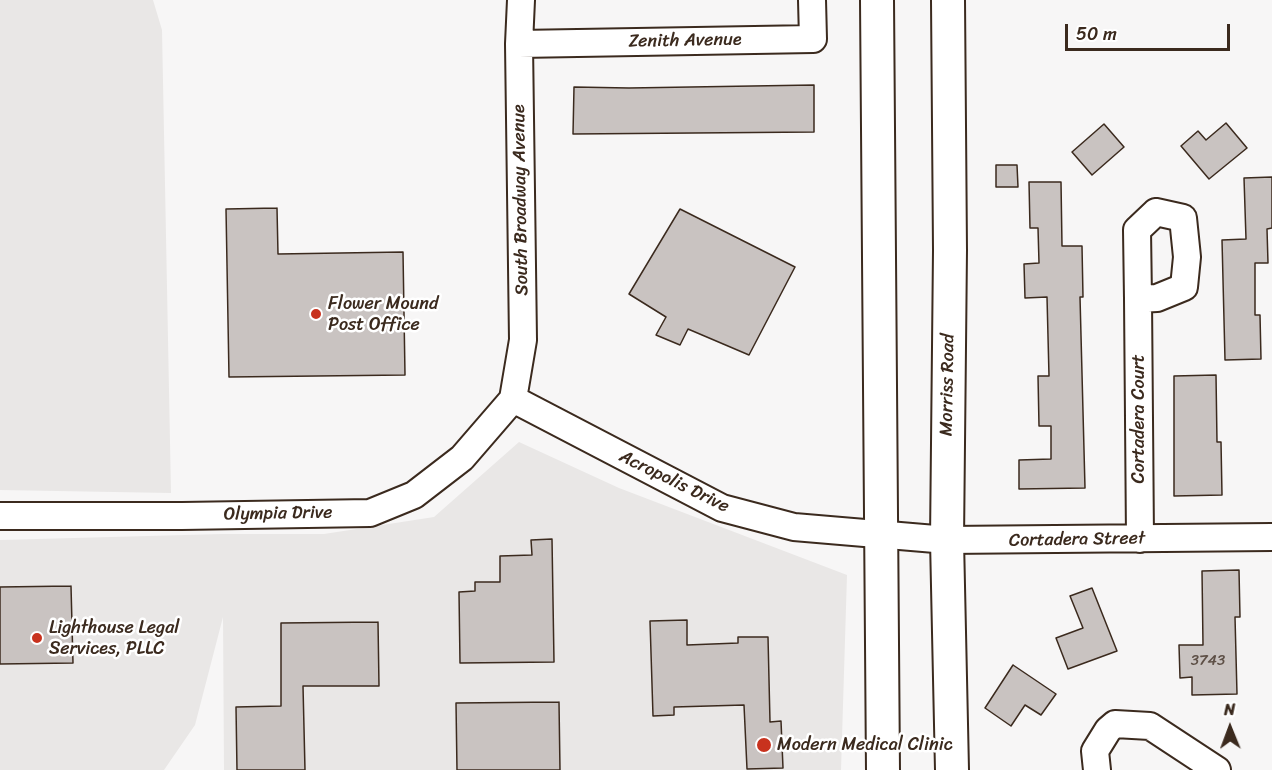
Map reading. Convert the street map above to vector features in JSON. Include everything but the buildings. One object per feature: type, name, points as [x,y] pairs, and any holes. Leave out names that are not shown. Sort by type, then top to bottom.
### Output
[{"type":"main road","points":[[878,0],[883,770]]},
{"type":"main road","name":"Morriss Road","points":[[948,0],[950,250],[946,540],[952,770]]},
{"type":"street","name":"South Broadway Avenue","points":[[513,399],[523,340],[519,44],[521,0]]},
{"type":"street","name":"Zenith Avenue","points":[[519,44],[813,39],[812,0]]},
{"type":"street","name":"Cortadera Court","points":[[1138,298],[1140,539]]},
{"type":"street","name":"Acropolis Drive","points":[[513,399],[722,508],[794,527],[881,536]]},
{"type":"street","name":"Olympia Drive","points":[[0,516],[370,513],[414,495],[462,458],[513,399]]},
{"type":"street","name":"Cortadera Street","points":[[881,536],[946,540],[1272,537]]},
{"type":"street","points":[[1097,770],[1095,751],[1108,729],[1115,724],[1150,726],[1217,770]]},
{"type":"shaded area","points":[[0,0],[153,0],[162,30],[171,493],[0,490]]},
{"type":"shaded area","points":[[519,442],[619,488],[847,575],[841,770],[224,770],[223,617],[195,725],[164,770],[0,770],[0,540],[222,534],[324,534],[434,517]]},
{"type":"place","name":"Flower Mound Post Office","points":[[316,314]]},
{"type":"place","name":"Lighthouse Legal Services, PLLC","points":[[37,638]]},
{"type":"place","name":"Modern Medical Clinic","points":[[764,745]]}]
